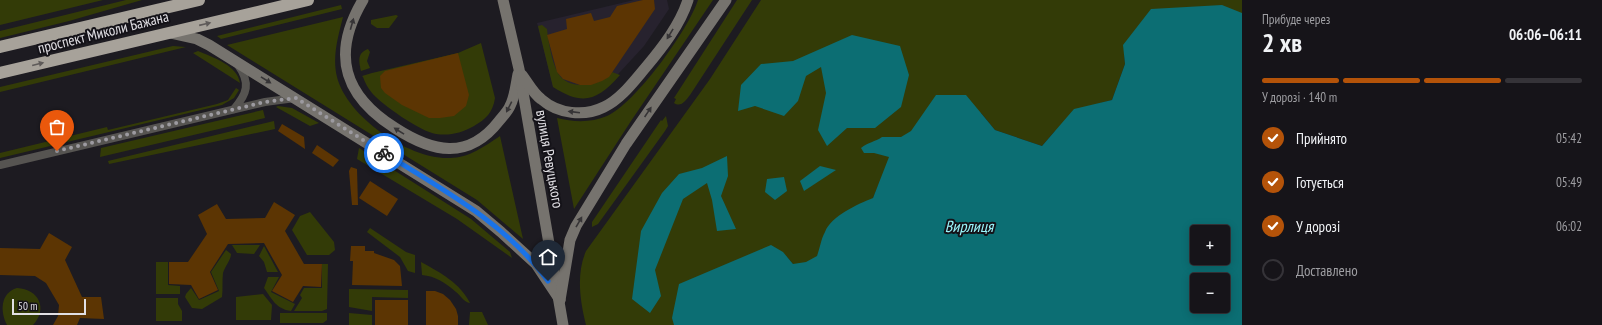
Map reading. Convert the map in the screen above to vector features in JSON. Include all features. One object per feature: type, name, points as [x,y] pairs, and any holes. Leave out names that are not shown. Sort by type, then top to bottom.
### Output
[{"type":"highway","name":"проспект Миколи Бажана","points":[[0,48],[183,2],[199,0]]},
{"type":"highway","name":"проспект Миколи Бажана","points":[[0,73],[308,0]]},
{"type":"street","points":[[363,0],[354,15],[345,52],[346,65],[352,86],[367,107],[389,124],[412,139],[423,144],[450,149],[462,147],[476,141],[486,134],[494,127],[510,106],[519,70]]},
{"type":"street","name":"вулиця Ревуцького","points":[[503,0],[519,70],[560,300],[563,325]]},
{"type":"street","points":[[519,70],[541,99],[554,107],[568,112],[580,113],[605,107],[628,87],[660,49],[680,17],[688,0]]},
{"type":"street","points":[[560,300],[570,240],[576,226],[626,144],[726,0]]},
{"type":"street","points":[[169,33],[197,40],[232,58],[476,211],[536,264],[560,300]]},
{"type":"street","points":[[232,58],[244,73],[245,81],[245,95],[234,109]]},
{"type":"street","points":[[0,165],[234,109],[265,102],[296,98]]},
{"type":"shaded area","points":[[634,0],[667,0],[669,9],[644,46],[608,85],[553,87],[537,23]]},
{"type":"green space","points":[[0,0],[103,0],[0,25]]},
{"type":"green space","points":[[126,0],[142,0],[69,21],[0,38],[0,31]]},
{"type":"green space","points":[[698,0],[713,0],[631,121],[574,209],[557,118],[576,121],[595,120],[607,116],[619,109],[646,82],[660,64],[684,29]]},
{"type":"green space","points":[[737,0],[752,0],[690,95],[679,105],[674,103],[676,99],[674,98]]},
{"type":"green space","points":[[761,0],[1242,0],[1242,18],[1124,53],[1125,64],[1112,100],[1086,107],[1054,132],[1042,146],[995,130],[981,113],[878,186],[873,198],[818,256],[805,264],[793,264],[787,257],[681,325],[586,325],[582,307],[580,278],[586,251],[710,79]]},
{"type":"green space","points":[[341,5],[342,9],[221,39],[217,36]]},
{"type":"green space","points":[[396,15],[398,16],[389,28],[377,28],[371,24],[371,20]]},
{"type":"green space","points":[[343,17],[336,47],[335,62],[337,77],[343,92],[353,107],[367,121],[399,144],[417,152],[434,157],[450,158],[464,156],[489,144],[500,136],[523,239],[477,200],[227,45]]},
{"type":"green space","points":[[542,25],[547,29],[550,51],[555,67],[561,78],[568,82],[584,85],[600,81],[612,72],[620,75],[604,91],[589,98],[573,97],[553,87],[538,26]]},
{"type":"green space","points":[[481,43],[495,98],[494,103],[491,111],[482,121],[460,132],[446,135],[436,134],[412,123],[377,98],[369,89],[362,76],[458,53]]},
{"type":"green space","points":[[173,46],[186,47],[0,92],[0,87]]},
{"type":"green space","points":[[368,49],[370,52],[367,61],[370,68],[361,71],[359,61],[360,55]]},
{"type":"green space","points":[[198,51],[217,59],[230,67],[235,72],[240,83],[193,53]]},
{"type":"green space","points":[[236,88],[239,90],[234,98],[222,105],[0,158],[0,153],[107,127],[108,130],[217,104],[228,100]]},
{"type":"green space","points":[[276,107],[292,108],[319,123],[310,126]]},
{"type":"green space","points":[[263,110],[265,118],[100,157],[101,148]]},
{"type":"green space","points":[[666,116],[668,126],[665,131],[598,224],[592,227],[592,222],[661,120],[662,121]]},
{"type":"green space","points":[[274,121],[275,129],[109,164],[108,161]]},
{"type":"green space","points":[[359,148],[471,219],[510,252],[512,258],[457,219],[357,159]]},
{"type":"green space","points":[[310,212],[334,242],[335,250],[329,255],[307,255],[292,230],[300,216]]},
{"type":"green space","points":[[370,228],[406,252],[415,255],[415,273],[408,271],[400,257],[367,232]]},
{"type":"green space","points":[[232,245],[260,245],[254,254],[237,253]]},
{"type":"green space","points":[[264,246],[278,272],[267,272],[264,262],[259,256]]},
{"type":"green space","points":[[226,250],[231,254],[223,273],[222,297],[202,309],[192,308],[185,297],[191,288],[199,300],[219,291],[211,272]]},
{"type":"green space","points":[[156,262],[168,262],[168,285],[180,286],[180,294],[156,294]]},
{"type":"green space","points":[[421,262],[455,284],[470,303],[464,300],[440,280],[422,275]]},
{"type":"green space","points":[[322,264],[328,264],[327,309],[322,311],[294,311],[302,298],[300,295],[304,288],[322,288]]},
{"type":"green space","points":[[268,277],[279,277],[271,292],[295,304],[291,311],[278,306],[272,300],[264,288]]},
{"type":"green space","points":[[17,288],[25,289],[31,292],[39,301],[40,313],[38,319],[33,325],[7,325],[3,314],[3,304],[7,294],[11,290]]},
{"type":"green space","points":[[349,289],[408,290],[408,298],[372,297],[372,311],[349,307]]},
{"type":"green space","points":[[263,294],[272,305],[271,320],[236,320],[236,297]]},
{"type":"green space","points":[[156,298],[178,298],[178,304],[182,311],[182,321],[156,321]]},
{"type":"green space","points":[[470,312],[482,312],[488,325],[469,325]]},
{"type":"green space","points":[[280,313],[327,313],[327,320],[323,323],[280,323]]},
{"type":"green space","points":[[349,313],[372,315],[372,325],[349,325]]},
{"type":"water","name":"Вирлиця","points":[[1222,5],[1242,13],[1242,325],[674,325],[672,318],[679,284],[771,245],[783,252],[793,264],[806,262],[817,256],[828,226],[846,211],[873,198],[889,157],[874,153],[864,153],[861,148],[866,144],[882,137],[901,137],[911,131],[936,95],[966,95],[995,130],[1042,146],[1074,109],[1112,100],[1125,64],[1123,45],[1151,9]]},
{"type":"water","points":[[852,35],[900,46],[909,75],[901,107],[875,128],[847,128],[827,146],[818,130],[826,93],[821,67],[806,76],[798,101],[784,116],[755,106],[738,111],[741,85],[761,64],[793,61]]},
{"type":"water","points":[[727,156],[728,176],[721,196],[736,229],[717,231],[712,200],[707,183],[683,199],[655,270],[661,296],[650,313],[632,299],[641,231],[662,193],[679,174],[702,168]]},
{"type":"water","points":[[820,166],[836,170],[804,191],[800,181]]},
{"type":"water","points":[[784,177],[787,191],[775,200],[765,192],[767,179]]},
{"type":"building","points":[[643,0],[654,0],[655,9],[609,77],[591,85],[580,85],[563,79],[557,72],[547,35],[567,29],[566,19],[591,13],[594,21],[610,17],[617,6]]},
{"type":"building","points":[[458,53],[469,95],[466,106],[454,116],[429,118],[402,105],[385,93],[381,88],[380,76],[385,71]]},
{"type":"building","points":[[282,124],[304,137],[305,149],[278,131]]},
{"type":"building","points":[[317,145],[339,160],[333,167],[312,153]]},
{"type":"building","points":[[351,167],[357,169],[358,205],[352,205],[349,171]]},
{"type":"building","points":[[370,181],[398,199],[387,216],[359,198]]},
{"type":"building","points":[[274,202],[295,215],[285,231],[304,264],[322,264],[321,287],[303,286],[293,302],[272,291],[282,275],[264,243],[228,244],[210,272],[218,290],[199,299],[191,285],[169,284],[169,262],[188,262],[207,234],[198,215],[217,204],[226,219],[265,218]]},
{"type":"building","points":[[49,233],[72,247],[65,260],[82,297],[101,297],[104,319],[80,318],[77,325],[53,325],[58,316],[59,305],[46,283],[35,276],[0,275],[0,248],[40,249]]},
{"type":"building","points":[[351,246],[365,246],[365,251],[374,251],[374,253],[394,260],[400,266],[402,286],[352,285],[353,261],[350,261]]},
{"type":"building","points":[[426,291],[435,291],[443,294],[450,300],[456,309],[458,325],[426,325]]},
{"type":"building","points":[[375,300],[408,300],[408,325],[375,325]]},
{"type":"way so far","points":[[57,151],[265,102],[296,98],[384,153]]},
{"type":"route","points":[[384,153],[476,211],[524,252],[536,264],[548,281]]}]
